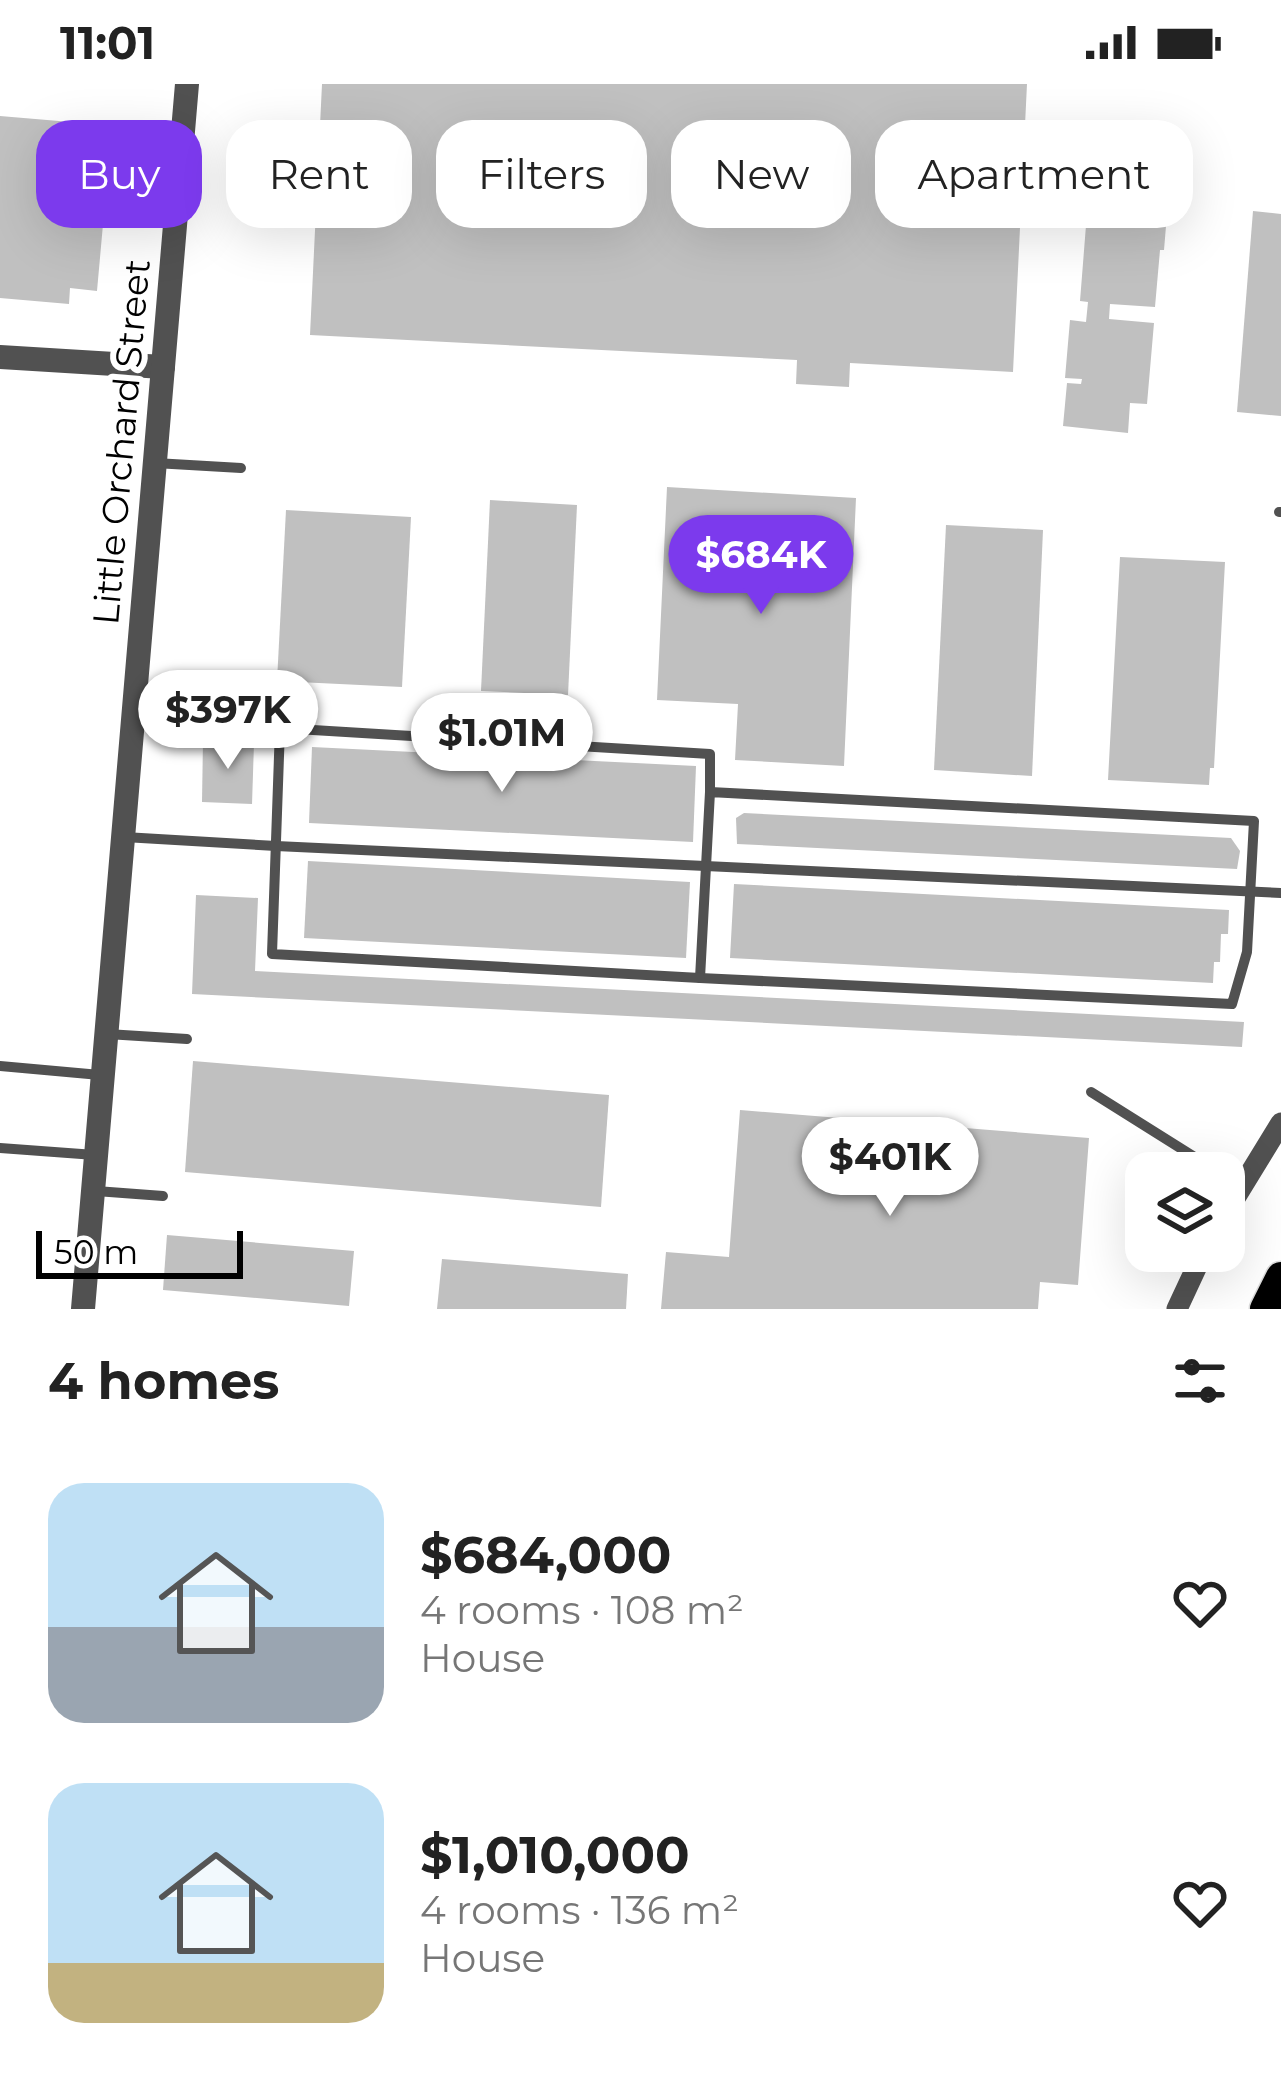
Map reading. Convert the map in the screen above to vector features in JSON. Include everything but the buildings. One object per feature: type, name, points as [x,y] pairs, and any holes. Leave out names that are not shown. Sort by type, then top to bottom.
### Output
[{"type":"main road","points":[[1264,1309],[1281,1277]]},
{"type":"street","name":"Little Orchard Street","points":[[90,1308],[95,1155],[187,84]]},
{"type":"street","points":[[0,357],[164,367]]},
{"type":"street","points":[[1245,1160],[1281,1123]]},
{"type":"street","points":[[1177,1309],[1194,1272]]},
{"type":"lane","points":[[155,463],[241,467]]},
{"type":"lane","points":[[700,978],[710,754],[280,728],[272,954],[700,978],[1232,1004],[1247,952],[1252,890],[1254,821],[710,792]]},
{"type":"lane","points":[[124,837],[1281,893]]},
{"type":"lane","points":[[106,1034],[188,1039]]},
{"type":"lane","points":[[0,1066],[103,1075]]},
{"type":"lane","points":[[1091,1093],[1186,1152]]},
{"type":"lane","points":[[0,1148],[95,1155]]},
{"type":"lane","points":[[93,1191],[163,1196]]}]
